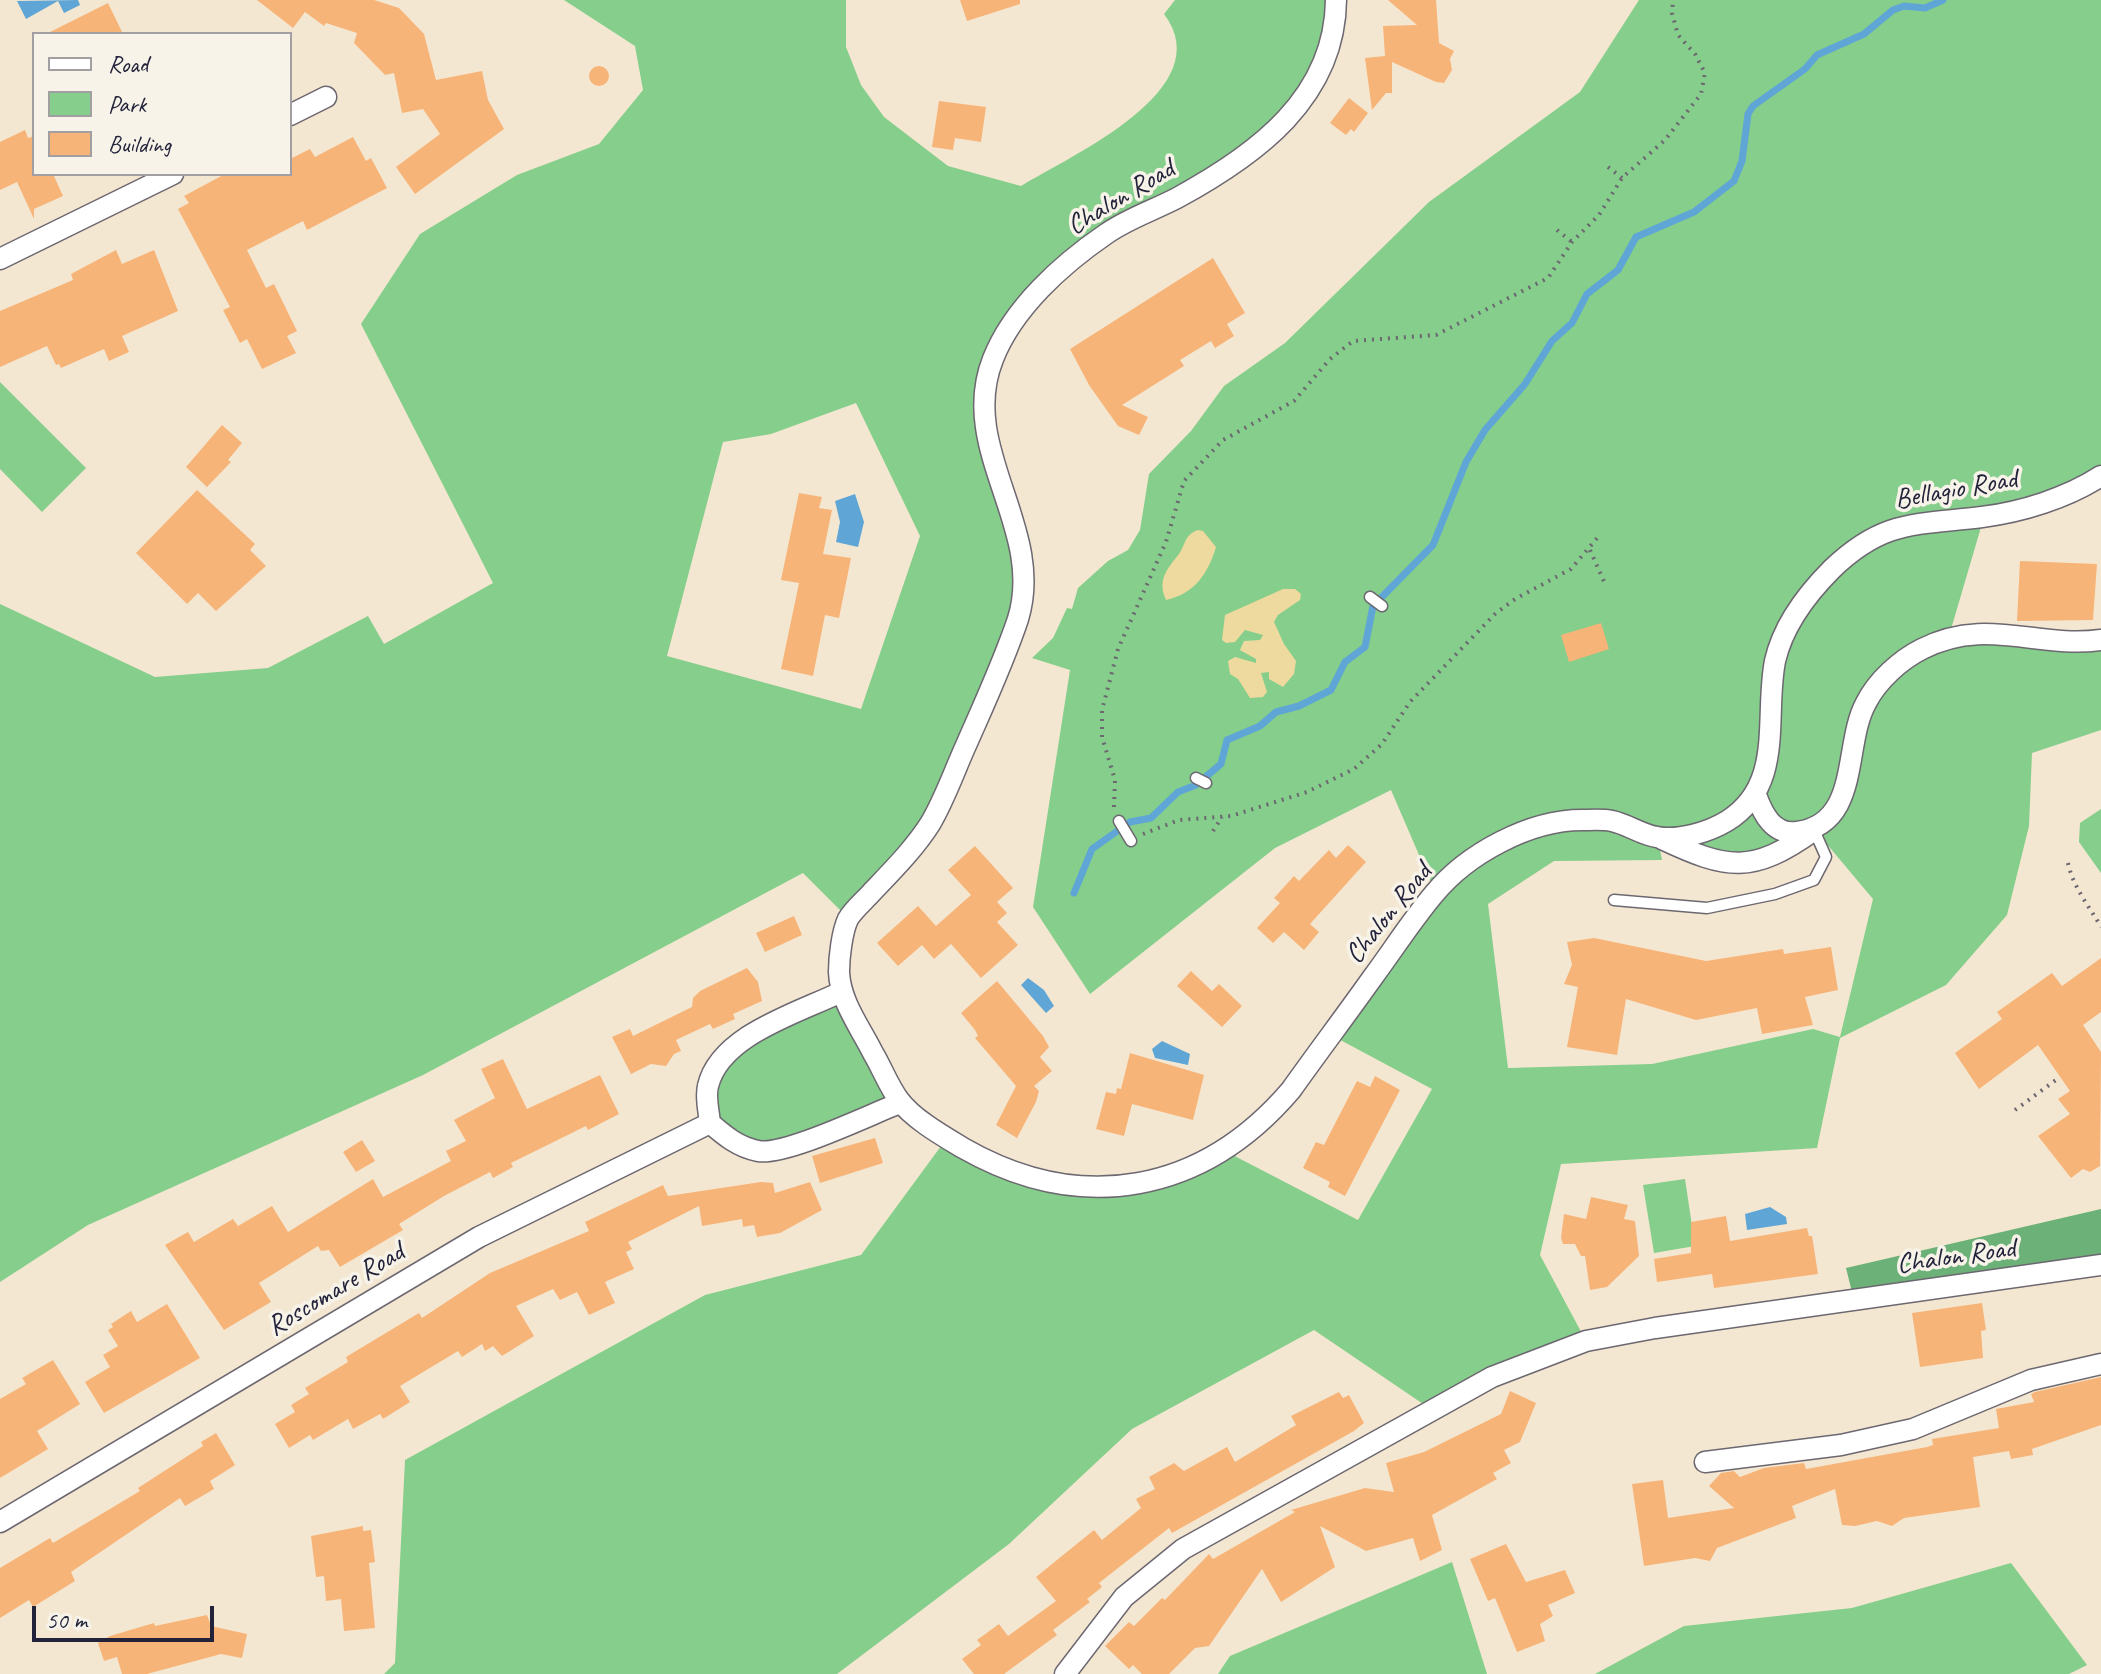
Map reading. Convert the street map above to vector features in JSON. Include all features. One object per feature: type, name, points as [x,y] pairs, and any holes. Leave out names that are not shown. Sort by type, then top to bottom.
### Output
[{"type":"street","name":"Chalon Road","points":[[1336,0],[1332,39],[1325,66],[1289,118],[1235,163],[1108,232],[1067,264],[1012,324],[994,356],[987,379],[984,411],[988,445],[1021,539],[1026,569],[1024,595],[1006,653],[931,823],[849,919],[839,967],[841,992],[900,1103],[947,1138],[993,1165],[1038,1180],[1130,1187],[1183,1173],[1225,1151],[1265,1120],[1435,892],[1474,859],[1514,835],[1566,820],[1611,820],[1707,858],[1750,863],[1772,858],[1814,830]]},
{"type":"street","points":[[292,114],[326,97]]},
{"type":"street","points":[[0,259],[169,176]]},
{"type":"street","name":"Bellagio Road","points":[[1756,795],[1764,777],[1770,748],[1776,659],[1799,607],[1832,569],[1888,530],[1921,521],[1984,517],[2031,506],[2079,490],[2101,476]]},
{"type":"street","points":[[1658,838],[1714,829],[1730,820],[1756,795],[1762,813],[1777,828],[1791,833],[1814,830],[1835,809],[1848,782],[1865,704],[1898,665],[1919,650],[1949,636],[1991,633],[2101,640]]},
{"type":"street","points":[[841,992],[740,1040],[720,1058],[707,1087],[710,1123],[735,1143],[761,1152],[787,1147],[900,1103]]},
{"type":"street","name":"Roscomare Road","points":[[0,1522],[479,1237],[710,1123]]},
{"type":"street","name":"Chalon Road","points":[[1065,1674],[1124,1597],[1183,1549],[1469,1389],[1539,1358],[1586,1341],[1655,1328],[2101,1265]]},
{"type":"street","points":[[1705,1462],[1841,1445],[1913,1429],[2031,1380],[2101,1364]]},
{"type":"lane","points":[[1370,597],[1382,606]]},
{"type":"lane","points":[[1119,821],[1128,838]]},
{"type":"lane","points":[[1614,900],[1707,908],[1775,894],[1814,880],[1826,857],[1814,830]]},
{"type":"path","points":[[1119,821],[1115,811],[1113,770],[1102,737],[1102,710],[1118,649],[1166,542],[1184,481],[1223,440],[1294,401],[1346,345],[1362,339],[1419,337],[1447,330],[1538,286],[1548,278],[1572,242],[1599,215],[1622,178],[1665,140],[1692,109],[1705,85],[1701,63],[1676,30],[1673,0]]},
{"type":"path","points":[[1608,167],[1622,178]]},
{"type":"path","points":[[1557,230],[1572,242]]},
{"type":"path","points":[[1128,838],[1179,820],[1222,817],[1307,792],[1354,769],[1382,744],[1410,702],[1504,606],[1571,569],[1598,537]]},
{"type":"path","points":[[1590,550],[1606,586]]},
{"type":"path","points":[[1213,831],[1222,817]]},
{"type":"path","points":[[2068,863],[2078,892],[2091,906],[2101,927]]},
{"type":"path","points":[[2015,1110],[2060,1077]]},
{"type":"green space","points":[[564,0],[846,0],[846,47],[861,85],[884,117],[948,166],[1021,186],[1104,138],[1157,93],[1173,68],[1176,42],[1164,14],[1175,0],[1336,0],[1336,11],[1289,118],[1108,232],[1012,324],[984,411],[1026,569],[946,790],[849,919],[803,873],[423,1075],[88,1225],[0,1282],[0,604],[155,677],[268,668],[368,616],[384,644],[493,583],[361,324],[420,234],[517,175],[599,144],[643,90],[635,46]],"holes":[[[856,403],[920,536],[861,709],[667,656],[723,442],[771,434]]]},
{"type":"green space","points":[[1639,0],[2101,0],[2101,476],[1984,517],[1949,636],[2101,640],[2101,730],[2032,753],[2029,826],[2007,915],[1946,985],[1840,1038],[1817,1148],[1561,1164],[1540,1255],[1586,1341],[1432,1410],[1314,1330],[1132,1429],[1009,1544],[837,1674],[384,1674],[395,1663],[405,1460],[705,1295],[861,1255],[947,1138],[1089,1187],[1225,1151],[1358,1220],[1432,1089],[1331,1035],[1435,892],[1391,790],[1275,848],[1090,994],[1033,907],[1070,670],[1032,658],[1053,638],[1067,608],[1072,609],[1078,588],[1108,561],[1128,550],[1140,530],[1149,474],[1191,431],[1224,386],[1285,343],[1429,202],[1580,92]],"holes":[[[1815,830],[1873,899],[1840,1037],[1813,1029],[1652,1064],[1508,1068],[1488,904],[1554,861],[1662,860],[1658,839],[1750,863]]]},
{"type":"green space","points":[[0,382],[86,468],[42,512],[0,469]]},
{"type":"green space","points":[[2101,809],[2101,873],[2079,842],[2080,823]]},
{"type":"green space","points":[[841,992],[900,1103],[761,1152],[710,1123],[720,1058]]},
{"type":"green space","points":[[1685,1179],[1695,1246],[1654,1253],[1643,1185]]},
{"type":"green space","points":[[2101,1209],[2101,1265],[1854,1300],[1846,1268]]},
{"type":"green space","points":[[1452,1562],[1487,1674],[1218,1674],[1230,1656]]},
{"type":"green space","points":[[2011,1563],[2087,1665],[2069,1674],[1595,1674],[1684,1626],[1852,1608]]},
{"type":"sand","points":[[1198,530],[1203,531],[1216,547],[1209,566],[1192,588],[1166,600],[1163,593],[1165,575],[1188,537]]},
{"type":"sand","points":[[1283,589],[1295,589],[1301,594],[1300,600],[1278,615],[1274,622],[1296,661],[1294,674],[1283,687],[1269,679],[1269,672],[1261,673],[1267,692],[1263,697],[1250,698],[1238,679],[1230,674],[1228,661],[1235,657],[1256,663],[1256,659],[1240,650],[1244,641],[1260,640],[1263,635],[1245,630],[1235,642],[1226,643],[1222,640],[1225,615]]},
{"type":"water","points":[[78,0],[80,5],[64,13],[58,1],[26,19],[17,1]]},
{"type":"water","points":[[855,494],[864,522],[858,547],[836,542],[840,522],[835,501]]},
{"type":"water","points":[[1028,978],[1044,990],[1054,1006],[1046,1013],[1021,985]]},
{"type":"water","points":[[1162,1041],[1190,1054],[1188,1065],[1155,1058],[1152,1049]]},
{"type":"water","points":[[1770,1207],[1786,1217],[1787,1224],[1747,1230],[1745,1214]]},
{"type":"building","points":[[257,0],[374,0],[399,8],[424,34],[436,80],[482,71],[488,100],[504,129],[415,194],[396,167],[440,134],[423,109],[402,113],[394,73],[385,75],[354,43],[357,33],[326,23],[324,26],[305,12],[293,28]]},
{"type":"building","points":[[960,0],[1020,0],[1020,4],[967,21]]},
{"type":"building","points":[[1388,0],[1436,0],[1439,43],[1454,51],[1450,59],[1452,70],[1444,83],[1436,82],[1392,62],[1392,93],[1386,93],[1372,110],[1365,58],[1385,56],[1383,26],[1417,25]]},
{"type":"building","points":[[108,3],[122,32],[50,32]]},
{"type":"building","points":[[599,66],[606,69],[609,76],[606,83],[599,86],[592,83],[589,76],[592,69]]},
{"type":"building","points":[[1349,98],[1368,113],[1354,132],[1351,129],[1346,135],[1330,123]]},
{"type":"building","points":[[939,101],[986,107],[981,142],[955,138],[953,150],[932,147]]},
{"type":"building","points":[[25,130],[28,138],[32,137],[32,176],[54,176],[63,196],[34,209],[34,219],[17,182],[0,190],[0,142]]},
{"type":"building","points":[[353,137],[366,161],[371,158],[387,188],[307,230],[303,221],[247,250],[266,288],[274,284],[297,331],[287,336],[296,353],[262,369],[247,339],[240,343],[223,310],[230,307],[178,209],[189,203],[184,196],[221,176],[292,176],[292,158],[310,149],[315,157]]},
{"type":"building","points":[[116,250],[122,264],[154,250],[178,311],[122,336],[129,352],[109,361],[104,349],[61,368],[59,364],[56,365],[47,346],[0,367],[0,311],[73,280],[71,274]]},
{"type":"building","points":[[1213,258],[1245,313],[1227,324],[1234,336],[1215,348],[1211,341],[1180,360],[1184,366],[1122,405],[1148,417],[1139,435],[1118,426],[1089,385],[1070,349]]},
{"type":"building","points":[[222,425],[242,443],[228,460],[231,462],[207,487],[186,467]]},
{"type":"building","points":[[197,490],[255,544],[250,550],[266,566],[216,611],[198,593],[187,604],[136,553]]},
{"type":"building","points":[[799,493],[822,497],[819,508],[832,510],[823,554],[851,558],[839,618],[825,615],[813,676],[781,669],[799,583],[781,580]]},
{"type":"building","points":[[2020,561],[2097,564],[2093,620],[2017,621]]},
{"type":"building","points":[[1601,623],[1609,649],[1569,662],[1561,635]]},
{"type":"building","points":[[1348,845],[1366,862],[1310,924],[1319,932],[1304,950],[1284,932],[1273,943],[1257,928],[1280,903],[1274,898],[1294,876],[1299,881],[1329,850],[1336,858]]},
{"type":"building","points":[[975,846],[1013,888],[997,902],[1007,913],[997,922],[1018,945],[981,978],[951,944],[934,959],[922,945],[898,966],[877,943],[918,906],[936,926],[971,895],[948,870]]},
{"type":"building","points":[[794,916],[802,935],[765,952],[756,933]]},
{"type":"building","points":[[1594,938],[1706,961],[1783,949],[1784,954],[1831,947],[1838,990],[1805,997],[1813,1025],[1762,1034],[1757,1008],[1696,1020],[1626,999],[1617,1055],[1567,1047],[1578,987],[1564,984],[1572,965],[1567,942]]},
{"type":"building","points":[[2101,958],[2101,1012],[2083,1025],[2101,1052],[2100,1166],[2090,1172],[2083,1169],[2071,1178],[2038,1136],[2070,1114],[2058,1099],[2070,1091],[2038,1045],[1979,1089],[1955,1053],[2002,1019],[1997,1012],[2052,973],[2062,986]]},
{"type":"building","points":[[747,968],[758,982],[762,1001],[733,1014],[735,1019],[713,1029],[710,1024],[676,1040],[681,1051],[674,1054],[666,1066],[651,1064],[631,1074],[612,1037],[630,1029],[633,1036],[692,1007],[693,998],[700,991]]},
{"type":"building","points":[[1191,971],[1212,991],[1219,984],[1242,1006],[1222,1027],[1177,986]]},
{"type":"building","points":[[997,981],[1049,1047],[1040,1057],[1052,1071],[1034,1086],[1039,1091],[1036,1102],[1017,1138],[996,1125],[1016,1086],[975,1038],[978,1036],[975,1030],[961,1013]]},
{"type":"building","points":[[1130,1053],[1204,1075],[1193,1120],[1132,1104],[1124,1136],[1096,1129],[1106,1092],[1116,1094],[1117,1088],[1121,1089]]},
{"type":"building","points":[[503,1059],[527,1109],[600,1075],[619,1114],[588,1130],[586,1126],[511,1163],[513,1167],[493,1178],[490,1172],[444,1196],[399,1224],[403,1230],[340,1267],[329,1250],[321,1251],[318,1246],[259,1283],[271,1302],[224,1330],[165,1245],[188,1232],[194,1242],[233,1219],[238,1226],[272,1206],[288,1232],[373,1179],[383,1197],[451,1161],[446,1151],[466,1141],[454,1120],[495,1098],[481,1069]]},
{"type":"building","points":[[1375,1076],[1400,1090],[1345,1196],[1328,1187],[1330,1182],[1303,1168],[1316,1142],[1324,1145],[1357,1081],[1370,1087]]},
{"type":"building","points":[[875,1138],[883,1163],[820,1183],[812,1156]]},
{"type":"building","points":[[362,1140],[375,1161],[356,1172],[343,1152]]},
{"type":"building","points":[[761,1182],[773,1183],[775,1193],[810,1182],[822,1210],[780,1233],[757,1237],[754,1225],[743,1227],[742,1219],[702,1226],[699,1206],[628,1242],[632,1249],[626,1252],[634,1269],[605,1282],[615,1303],[589,1315],[577,1292],[560,1300],[553,1289],[516,1306],[534,1336],[502,1356],[493,1346],[485,1351],[482,1344],[462,1357],[458,1351],[400,1386],[410,1402],[383,1419],[380,1414],[353,1429],[348,1419],[313,1440],[310,1435],[289,1448],[275,1424],[295,1412],[291,1405],[309,1394],[305,1388],[348,1362],[346,1357],[419,1313],[422,1318],[490,1273],[589,1231],[585,1222],[663,1185],[668,1196]]},
{"type":"building","points":[[1591,1197],[1628,1205],[1624,1219],[1635,1221],[1639,1256],[1607,1287],[1590,1290],[1585,1256],[1581,1256],[1575,1244],[1563,1244],[1561,1238],[1564,1214],[1586,1219]]},
{"type":"building","points":[[1726,1216],[1730,1241],[1807,1228],[1809,1236],[1812,1236],[1818,1274],[1714,1288],[1712,1274],[1657,1282],[1654,1259],[1691,1253],[1691,1222]]},
{"type":"building","points":[[1982,1303],[1986,1330],[1981,1331],[1983,1358],[1920,1367],[1912,1313]]},
{"type":"building","points":[[167,1304],[200,1358],[104,1413],[85,1382],[110,1367],[103,1355],[118,1346],[108,1330],[113,1327],[111,1324],[131,1311],[137,1322]]},
{"type":"building","points":[[53,1360],[80,1404],[37,1431],[48,1449],[0,1478],[0,1399],[26,1384],[22,1378]]},
{"type":"building","points":[[2101,1377],[2101,1425],[2032,1449],[2033,1455],[2011,1459],[2009,1451],[1973,1457],[1980,1507],[1904,1518],[1892,1526],[1877,1521],[1855,1526],[1842,1525],[1835,1489],[1792,1506],[1796,1518],[1717,1548],[1710,1561],[1695,1558],[1644,1566],[1632,1484],[1663,1480],[1668,1518],[1734,1508],[1709,1486],[1721,1473],[1734,1471],[1740,1477],[1764,1468],[1804,1463],[1806,1469],[1927,1447],[1933,1445],[1932,1439],[1999,1428],[1996,1409],[2034,1402],[2031,1394],[2035,1392]]},
{"type":"building","points":[[1510,1391],[1536,1403],[1520,1442],[1504,1450],[1511,1463],[1493,1473],[1497,1479],[1432,1515],[1442,1550],[1420,1561],[1413,1538],[1366,1551],[1320,1526],[1335,1567],[1281,1602],[1262,1569],[1209,1646],[1195,1648],[1169,1674],[1142,1674],[1133,1665],[1129,1669],[1105,1646],[1129,1622],[1134,1626],[1162,1598],[1165,1600],[1209,1554],[1213,1559],[1295,1512],[1291,1510],[1365,1488],[1394,1492],[1386,1463],[1424,1452],[1501,1414]]},
{"type":"building","points":[[1339,1392],[1343,1398],[1349,1395],[1364,1423],[1354,1431],[1172,1533],[1169,1528],[1099,1583],[1102,1587],[1087,1599],[1090,1602],[1053,1630],[1057,1635],[1004,1674],[974,1674],[962,1659],[981,1645],[977,1640],[999,1624],[1008,1636],[1056,1601],[1036,1577],[1094,1530],[1102,1540],[1141,1508],[1136,1499],[1155,1489],[1149,1477],[1174,1463],[1184,1471],[1227,1447],[1235,1462],[1296,1425],[1291,1416]]},
{"type":"building","points":[[216,1433],[235,1465],[210,1481],[214,1489],[185,1506],[180,1498],[71,1572],[75,1581],[33,1607],[29,1600],[0,1618],[0,1568],[50,1538],[53,1543],[140,1491],[138,1488],[203,1446],[201,1442]]},
{"type":"building","points":[[363,1526],[363,1531],[371,1530],[375,1562],[369,1563],[375,1628],[344,1631],[341,1599],[326,1601],[324,1576],[316,1577],[311,1536]]},
{"type":"building","points":[[1506,1544],[1526,1582],[1565,1570],[1575,1593],[1548,1605],[1553,1616],[1540,1624],[1545,1641],[1517,1652],[1495,1598],[1488,1601],[1470,1559]]},
{"type":"building","points":[[207,1615],[211,1626],[247,1634],[242,1658],[221,1654],[147,1674],[122,1674],[117,1657],[104,1661],[98,1643],[110,1636],[154,1623],[155,1626]]},
{"type":"waterway","points":[[1074,893],[1092,849],[1130,822],[1151,818],[1178,792],[1196,785],[1221,764],[1227,740],[1260,726],[1276,712],[1299,706],[1331,690],[1345,662],[1365,647],[1373,606],[1433,545],[1466,462],[1485,430],[1525,384],[1552,341],[1572,323],[1587,294],[1618,270],[1636,237],[1694,212],[1734,181],[1742,161],[1748,114],[1753,106],[1805,69],[1817,55],[1864,34],[1893,10],[1904,6],[1925,8],[1943,0]]}]
